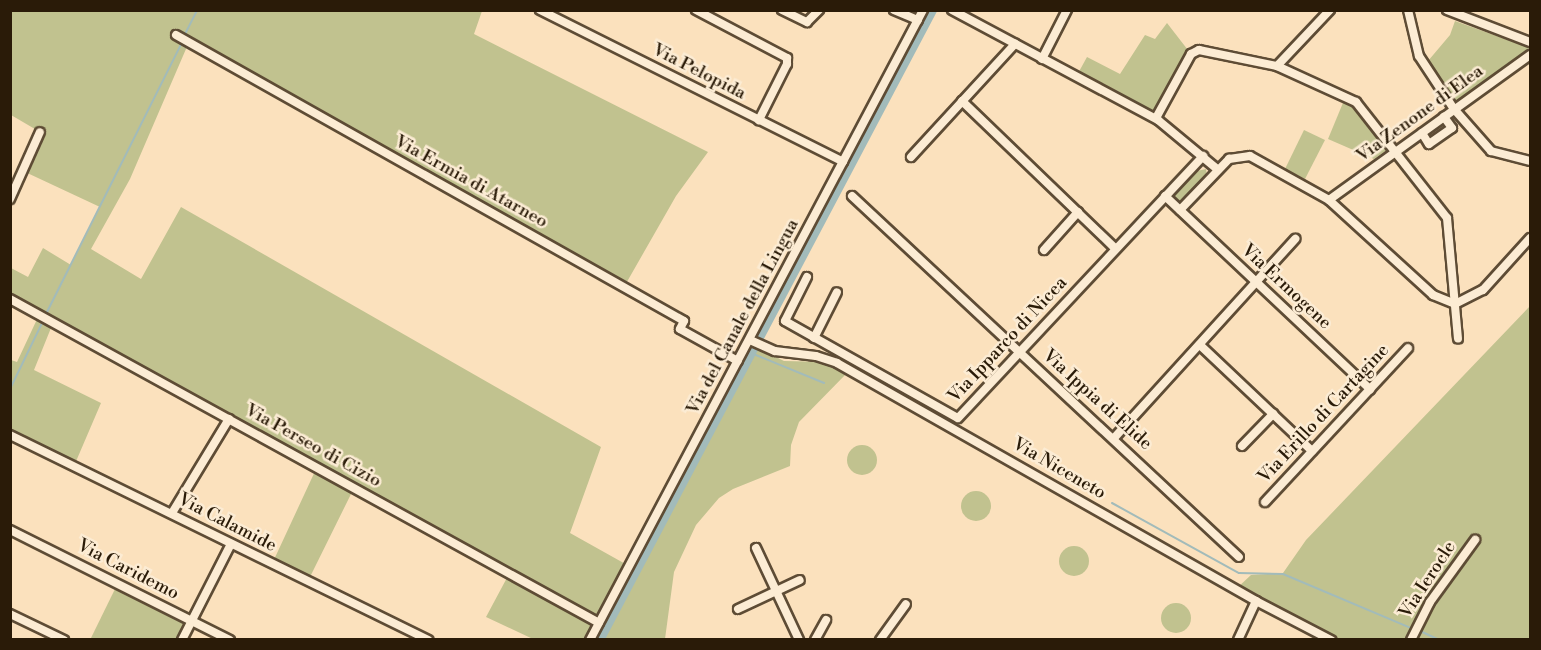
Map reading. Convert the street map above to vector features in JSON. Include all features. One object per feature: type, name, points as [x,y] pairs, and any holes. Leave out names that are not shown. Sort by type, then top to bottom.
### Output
[{"type":"street","name":"Via Pelopida","points":[[540,10],[843,162]]},
{"type":"street","points":[[696,10],[787,58],[787,64],[759,120]]},
{"type":"street","points":[[782,10],[806,22],[813,21],[819,10]]},
{"type":"street","points":[[894,10],[918,20]]},
{"type":"street","name":"Via del Canale della Lingua","points":[[590,639],[738,361],[752,341],[923,10]]},
{"type":"street","points":[[952,10],[1156,118],[1217,169]]},
{"type":"street","points":[[1042,59],[1067,10]]},
{"type":"street","points":[[1277,66],[1330,10]]},
{"type":"street","points":[[1408,10],[1422,62],[1454,109],[1491,151],[1530,161]]},
{"type":"street","points":[[1447,10],[1530,42]]},
{"type":"street","name":"Via Ermia di Atarneo","points":[[176,35],[684,321],[680,329],[738,361]]},
{"type":"street","points":[[911,157],[1015,44]]},
{"type":"street","points":[[1156,118],[1197,50],[1277,66],[1354,100],[1397,151],[1448,220],[1458,339]]},
{"type":"street","name":"Via Zenone di Elea","points":[[1329,200],[1530,55]]},
{"type":"street","points":[[963,101],[1115,248]]},
{"type":"street","points":[[1422,134],[1429,144],[1452,128],[1444,117]]},
{"type":"street","points":[[10,200],[40,132]]},
{"type":"street","points":[[1180,210],[1217,169],[1233,156],[1248,155],[1329,200],[1433,295],[1455,304],[1483,290],[1530,238]]},
{"type":"street","name":"Via Ipparco di Nicea","points":[[807,277],[784,321],[958,418],[1203,156]]},
{"type":"street","name":"Via Ippia di Elide","points":[[852,196],[1019,352],[1115,437],[1239,557]]},
{"type":"street","name":"Via Ermogene","points":[[1165,196],[1370,389]]},
{"type":"street","points":[[1044,250],[1078,212]]},
{"type":"street","points":[[1115,437],[1201,346],[1295,239]]},
{"type":"street","points":[[814,338],[837,292]]},
{"type":"street","name":"Via Perseo di Cizio","points":[[10,299],[599,623]]},
{"type":"street","name":"Via Niceneto","points":[[752,341],[764,346],[829,360],[952,426],[1256,602],[1331,639]]},
{"type":"street","points":[[1201,346],[1312,451]]},
{"type":"street","name":"Via Erillo di Cartagine","points":[[1265,502],[1408,348]]},
{"type":"street","points":[[1242,446],[1273,414]]},
{"type":"street","points":[[952,426],[958,418]]},
{"type":"street","points":[[172,513],[229,419]]},
{"type":"street","name":"Via Calamide","points":[[10,435],[429,639]]},
{"type":"street","name":"Via Caridemo","points":[[10,530],[230,639]]},
{"type":"street","name":"Via Ierocle","points":[[1411,639],[1430,602],[1475,540]]},
{"type":"street","points":[[182,639],[231,544]]},
{"type":"street","points":[[756,548],[799,639]]},
{"type":"street","points":[[738,609],[800,580]]},
{"type":"street","points":[[1238,639],[1256,602]]},
{"type":"street","points":[[880,639],[906,604]]},
{"type":"street","points":[[10,614],[64,639]]},
{"type":"street","points":[[815,639],[826,620]]},
{"type":"green space","points":[[11,11],[482,11],[474,34],[708,152],[676,196],[624,287],[189,42],[130,179],[91,249],[141,279],[181,207],[601,447],[570,533],[629,566],[590,639],[533,639],[486,617],[509,574],[354,488],[308,581],[272,564],[317,467],[53,323],[34,370],[101,403],[74,466],[11,435],[11,360],[17,362],[39,315],[11,300],[11,268],[28,277],[43,248],[71,265],[100,207],[23,171],[40,132],[11,115]]},
{"type":"green space","points":[[1455,21],[1530,48],[1455,102],[1428,61],[1450,35]]},
{"type":"green space","points":[[1167,23],[1191,54],[1156,118],[1076,77],[1087,57],[1120,74],[1145,35],[1155,39]]},
{"type":"green space","points":[[1345,98],[1390,148],[1374,159],[1328,139]]},
{"type":"green space","points":[[1304,130],[1325,140],[1305,179],[1285,169]]},
{"type":"green space","points":[[1206,169],[1207,176],[1182,203],[1175,200],[1175,194],[1197,171]]},
{"type":"green space","points":[[1530,306],[1530,639],[1331,639],[1236,589],[1251,575],[1283,573],[1306,540]]},
{"type":"green space","points":[[754,346],[784,361],[829,362],[847,373],[799,422],[791,445],[790,466],[733,489],[719,498],[696,525],[674,572],[665,639],[594,640],[749,349]]},
{"type":"green space","points":[[862,445],[873,449],[877,460],[873,471],[862,475],[851,471],[847,460],[851,449]]},
{"type":"green space","points":[[976,491],[987,495],[991,506],[987,517],[976,521],[965,517],[961,506],[965,495]]},
{"type":"green space","points":[[1074,546],[1085,550],[1089,561],[1085,572],[1074,576],[1063,572],[1059,561],[1063,550]]},
{"type":"green space","points":[[115,589],[185,624],[178,639],[90,640]]},
{"type":"green space","points":[[1176,603],[1187,607],[1191,618],[1187,629],[1176,633],[1165,629],[1161,618],[1165,607]]},
{"type":"waterway","points":[[184,36],[197,10]]},
{"type":"waterway","points":[[600,640],[933,10]]},
{"type":"waterway","points":[[45,316],[182,42]]},
{"type":"waterway","points":[[10,389],[43,321]]},
{"type":"waterway","points":[[751,353],[824,383]]},
{"type":"waterway","points":[[1112,503],[1239,573],[1283,574],[1413,629]]},
{"type":"waterway","points":[[1418,630],[1439,640]]}]
